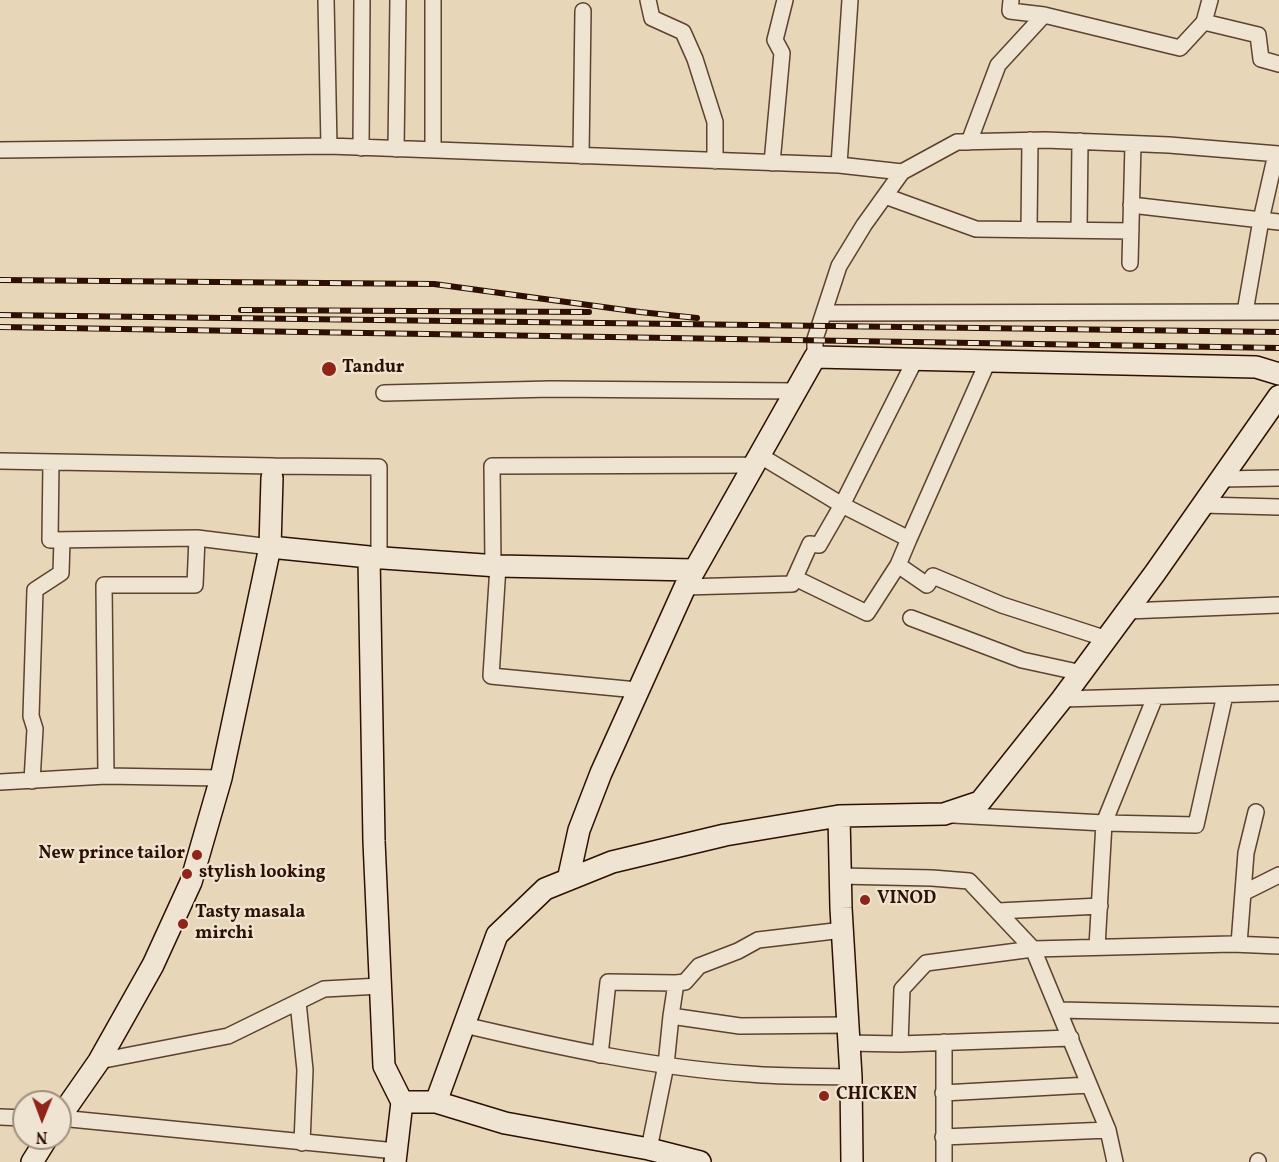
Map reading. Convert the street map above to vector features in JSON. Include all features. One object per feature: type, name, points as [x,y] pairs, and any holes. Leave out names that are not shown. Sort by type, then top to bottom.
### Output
[{"type":"street","points":[[326,0],[329,146]]},
{"type":"street","points":[[361,148],[362,0]]},
{"type":"street","points":[[396,149],[398,0]]},
{"type":"street","points":[[433,0],[433,150]]},
{"type":"street","points":[[648,0],[652,18],[683,32],[695,59],[715,122],[715,161]]},
{"type":"street","points":[[772,163],[783,53],[775,40],[785,0]]},
{"type":"street","points":[[838,165],[850,0]]},
{"type":"street","points":[[1011,0],[1010,10],[1044,15],[1180,48],[1204,22],[1210,0]]},
{"type":"street","points":[[581,156],[583,11]]},
{"type":"street","points":[[969,142],[998,65],[1044,15]]},
{"type":"street","points":[[1204,22],[1258,35],[1261,59],[1279,64]]},
{"type":"street","points":[[1029,230],[1030,140]]},
{"type":"street","points":[[1079,230],[1080,141]]},
{"type":"street","points":[[568,880],[583,820],[601,773],[689,579],[815,357],[815,339],[839,266],[864,225],[902,172],[957,142],[1080,141],[1277,154],[1261,220],[1245,312]]},
{"type":"street","points":[[1130,263],[1133,144]]},
{"type":"street","points":[[0,150],[329,146],[838,165],[902,172]]},
{"type":"street","points":[[885,196],[976,229],[1131,231]]},
{"type":"street","points":[[1131,205],[1279,222]]},
{"type":"street","points":[[824,313],[1279,312]]},
{"type":"street","points":[[815,357],[1256,368],[1279,374]]},
{"type":"street","points":[[51,462],[50,540],[198,538],[374,557],[792,584],[810,544],[819,545],[842,505],[915,360]]},
{"type":"street","points":[[795,578],[867,613],[898,565],[988,361]]},
{"type":"street","points":[[384,393],[551,388],[796,391]]},
{"type":"street","points":[[944,814],[980,802],[1082,673],[1279,396]]},
{"type":"street","points":[[637,690],[491,676],[496,565],[492,466],[756,460],[909,539]]},
{"type":"street","points":[[0,461],[273,472],[379,467],[374,557],[374,841],[384,1066],[402,1102],[395,1157],[302,1143],[72,1119]]},
{"type":"street","points":[[72,1100],[99,1061],[153,964],[191,882],[221,778],[270,547],[273,472]]},
{"type":"street","points":[[1221,479],[1279,478]]},
{"type":"street","points":[[1202,505],[1279,507]]},
{"type":"street","points":[[106,776],[104,585],[195,585],[198,538]]},
{"type":"street","points":[[32,782],[35,729],[31,716],[35,590],[61,573],[62,540]]},
{"type":"street","points":[[898,565],[927,585],[933,576],[1002,605],[1107,639]]},
{"type":"street","points":[[1128,610],[1279,604]]},
{"type":"street","points":[[911,618],[1022,660],[1082,673]]},
{"type":"street","points":[[1062,699],[1279,693]]},
{"type":"street","points":[[436,1102],[497,935],[545,889],[612,862],[725,835],[839,816],[944,814],[1104,823],[1196,825],[1226,695]]},
{"type":"street","points":[[1097,947],[1104,823],[1155,697]]},
{"type":"street","points":[[0,782],[32,782],[106,776],[221,778]]},
{"type":"street","points":[[1239,944],[1246,852],[1256,812]]},
{"type":"street","points":[[839,816],[847,1034],[851,1077],[852,1162]]},
{"type":"street","points":[[1243,893],[1279,875]]},
{"type":"street","points":[[840,876],[932,878],[969,882],[998,911],[1033,949],[1108,1130],[1115,1162]]},
{"type":"street","points":[[998,911],[1100,906]]},
{"type":"street","points":[[600,1055],[608,982],[686,982],[699,966],[738,951],[758,940],[843,930]]},
{"type":"street","points":[[900,1044],[902,988],[926,963],[1033,949],[1239,944],[1279,946]]},
{"type":"street","points":[[649,1149],[666,1065],[676,983]]},
{"type":"street","points":[[99,1061],[228,1036],[324,988],[380,986]]},
{"type":"street","points":[[298,1002],[305,1070],[302,1143]]},
{"type":"street","points":[[1059,1010],[1279,1015]]},
{"type":"street","points":[[671,1016],[740,1026],[847,1034],[900,1044],[1071,1038]]},
{"type":"street","points":[[464,1025],[570,1050],[666,1065],[749,1074],[851,1077]]},
{"type":"street","points":[[944,1042],[944,1162]]},
{"type":"street","points":[[943,1093],[1089,1085]]},
{"type":"street","points":[[402,1102],[436,1102],[505,1123],[649,1149],[700,1162]]},
{"type":"street","points":[[943,1137],[1108,1130]]},
{"type":"railway","points":[[0,280],[434,284],[697,318]]},
{"type":"railway","points":[[241,310],[589,312]]},
{"type":"railway","points":[[0,315],[1279,332]]},
{"type":"railway","points":[[0,327],[1279,348]]},
{"type":"place","name":"Tandur","points":[[329,369]]},
{"type":"place","name":"New prince tailor","points":[[197,855]]},
{"type":"place","name":"stylish looking","points":[[187,874]]},
{"type":"place","name":"VINOD","points":[[865,900]]},
{"type":"place","name":"Tasty masala mirchi","points":[[183,924]]},
{"type":"place","name":"CHICKEN","points":[[824,1096]]}]
